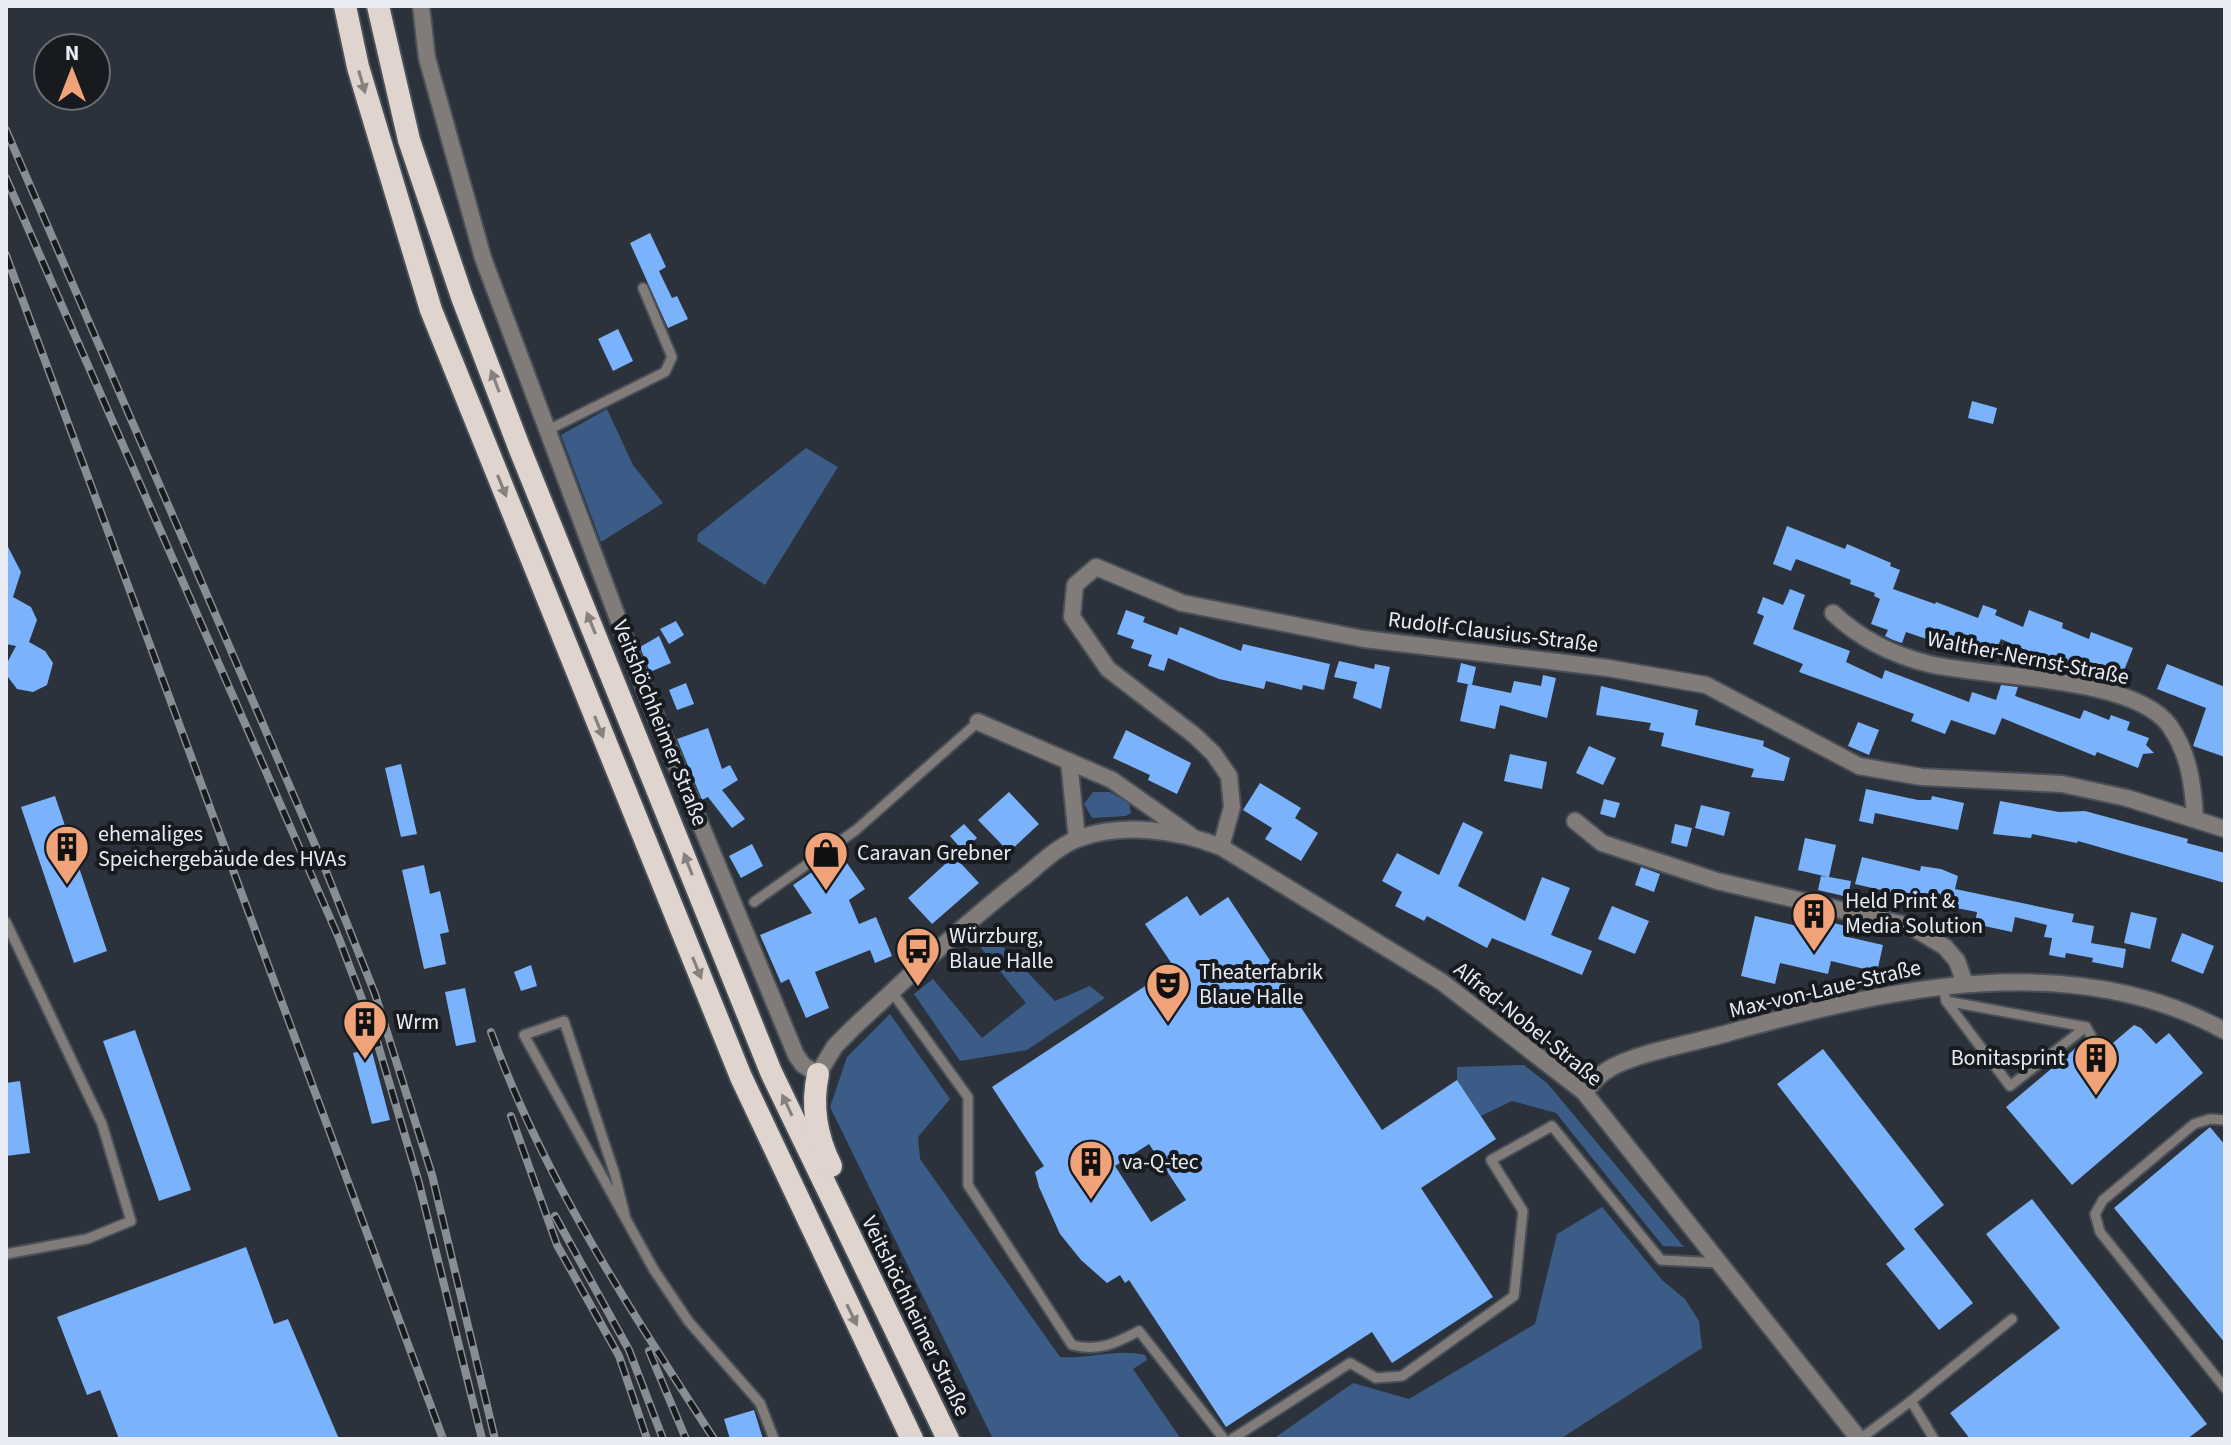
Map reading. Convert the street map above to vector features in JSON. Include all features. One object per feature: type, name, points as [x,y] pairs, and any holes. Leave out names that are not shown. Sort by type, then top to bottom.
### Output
[{"type":"highway","points":[[345,6],[358,67],[431,310],[741,1077],[912,1439]]},
{"type":"highway","name":"Veitshöchheimer Straße","points":[[378,6],[409,140],[473,324],[760,1046],[948,1439]]},
{"type":"highway","points":[[818,1074],[815,1121],[821,1147],[850,1205],[844,1226]]},
{"type":"street","name":"Veitshöchheimer Straße","points":[[421,6],[427,58],[483,258],[642,683],[796,1055],[803,1065],[818,1074]]},
{"type":"street","name":"Rudolf-Clausius-Straße","points":[[1221,847],[1232,807],[1229,776],[1213,753],[1194,735],[1108,669],[1072,617],[1075,585],[1096,567],[1182,603],[1319,630],[1706,685],[1783,729],[1859,766],[1922,777],[2062,784],[2195,818],[2225,829]]},
{"type":"street","name":"Walther-Nernst-Straße","points":[[1833,613],[1856,636],[1928,664],[2075,685],[2125,697],[2149,707],[2168,725],[2191,770],[2195,818]]},
{"type":"street","name":"Alfred-Nobel-Straße","points":[[978,722],[1112,780],[1190,835]]},
{"type":"street","points":[[1069,761],[1077,839]]},
{"type":"street","points":[[1575,821],[1602,843],[1717,881],[1910,926],[1945,947],[1957,961],[1965,984]]},
{"type":"street","name":"Alfred-Nobel-Straße","points":[[818,1074],[835,1046],[892,992],[983,909],[1058,850],[1077,839],[1106,832],[1163,831],[1190,835],[1221,847],[1442,982],[1584,1092],[1859,1439]]},
{"type":"street","name":"Max-von-Laue-Straße","points":[[1584,1092],[1607,1069],[1639,1058],[1794,1016],[1944,993],[1965,984],[2022,981],[2100,990],[2191,1013],[2225,1031]]},
{"type":"lane","points":[[548,430],[671,366],[672,357],[643,288]]},
{"type":"lane","points":[[754,902],[856,830],[978,722]]},
{"type":"lane","points":[[6,922],[102,1124],[131,1221],[87,1239],[6,1254]]},
{"type":"lane","points":[[892,992],[968,1097],[968,1185],[1072,1345],[1086,1349],[1106,1347],[1139,1331],[1224,1439]]},
{"type":"lane","points":[[1944,993],[2010,1086],[2086,1027]]},
{"type":"lane","points":[[1944,993],[2086,1027],[2101,1053]]},
{"type":"lane","points":[[625,1215],[564,1021],[524,1035],[654,1270],[689,1322],[760,1403],[774,1439]]},
{"type":"lane","points":[[2225,1120],[2210,1119],[2194,1124],[2103,1200],[2095,1214],[2100,1232],[2225,1388]]},
{"type":"lane","points":[[1232,1439],[1350,1363],[1376,1378],[1402,1376],[1514,1296],[1523,1211],[1491,1160],[1552,1126],[1661,1260],[1720,1263]]},
{"type":"lane","points":[[1859,1439],[2012,1319]]},
{"type":"lane","points":[[1911,1401],[1934,1439]]},
{"type":"shaded area","points":[[607,409],[633,465],[663,503],[601,542],[561,435]]},
{"type":"shaded area","points":[[806,448],[838,467],[765,585],[697,541],[698,534]]},
{"type":"shaded area","points":[[1093,792],[1110,792],[1129,803],[1131,813],[1092,818],[1084,804]]},
{"type":"shaded area","points":[[990,933],[1055,1001],[1090,986],[1105,998],[1027,1050],[960,1061],[914,994],[933,979],[982,1038],[1026,1003],[977,943]]},
{"type":"shaded area","points":[[890,1014],[950,1099],[918,1137],[920,1159],[1060,1357],[1124,1353],[1145,1355],[1147,1360],[1133,1369],[1181,1439],[993,1439],[830,1107],[847,1057]]},
{"type":"shaded area","points":[[1524,1065],[1548,1084],[1684,1247],[1663,1246],[1556,1113],[1512,1101],[1481,1116],[1457,1080],[1457,1067]]},
{"type":"shaded area","points":[[1602,1207],[1662,1280],[1685,1299],[1699,1321],[1702,1348],[1560,1439],[1273,1439],[1353,1383],[1409,1399],[1535,1324],[1557,1234]]},
{"type":"building","points":[[650,233],[666,267],[659,271],[672,298],[677,296],[688,319],[668,328],[630,243]]},
{"type":"building","points":[[618,329],[633,361],[613,371],[598,339]]},
{"type":"building","points":[[1972,401],[1997,408],[1993,424],[1968,418]]},
{"type":"building","points":[[1787,526],[1845,549],[1847,544],[1891,563],[1890,566],[1900,570],[1893,589],[1935,604],[1978,618],[1983,605],[1997,610],[1995,615],[2023,627],[2029,610],[2063,623],[2062,628],[2089,639],[2091,632],[2133,648],[2123,673],[2111,669],[2109,673],[2080,662],[2077,669],[2062,663],[2061,666],[2001,639],[1996,650],[1977,642],[1973,655],[1906,632],[1902,643],[1893,640],[1885,636],[1888,630],[1871,624],[1880,599],[1874,596],[1875,593],[1850,584],[1851,580],[1796,559],[1791,571],[1773,564]]},
{"type":"building","points":[[6,543],[21,572],[13,597],[31,607],[37,620],[29,642],[45,651],[53,663],[47,685],[33,692],[17,689],[8,677],[8,661],[16,646],[6,644]]},
{"type":"building","points":[[1790,589],[1805,595],[1793,629],[1850,651],[1846,662],[1882,679],[1885,670],[1969,702],[1972,692],[1996,700],[2001,685],[2018,687],[2015,696],[2080,719],[2084,710],[2109,720],[2111,715],[2130,722],[2127,730],[2149,738],[2146,745],[2154,753],[2143,754],[2138,768],[2097,752],[2095,756],[2002,718],[1995,735],[1951,720],[1945,734],[1911,721],[1914,714],[1799,672],[1803,664],[1753,644],[1764,616],[1757,613],[1763,597],[1783,605]]},
{"type":"building","points":[[1126,610],[1145,617],[1143,622],[1177,635],[1180,627],[1241,651],[1243,644],[1330,664],[1324,690],[1303,685],[1302,690],[1266,681],[1264,689],[1219,679],[1168,658],[1164,671],[1148,666],[1152,655],[1131,648],[1134,640],[1117,634]]},
{"type":"building","points":[[676,621],[684,635],[669,644],[660,629]]},
{"type":"building","points":[[659,636],[671,663],[650,672],[640,647]]},
{"type":"building","points":[[1339,661],[1374,669],[1375,664],[1390,667],[1381,709],[1353,698],[1357,682],[1334,677]]},
{"type":"building","points":[[1461,663],[1476,667],[1472,685],[1457,682]]},
{"type":"building","points":[[2167,664],[2225,687],[2225,757],[2193,746],[2206,708],[2157,689]]},
{"type":"building","points":[[1543,675],[1556,678],[1547,718],[1500,705],[1495,729],[1460,721],[1468,684],[1511,693],[1514,681],[1541,686]]},
{"type":"building","points":[[686,683],[694,704],[677,710],[669,690]]},
{"type":"building","points":[[1601,686],[1698,710],[1695,725],[1764,741],[1763,746],[1790,758],[1784,781],[1751,777],[1754,769],[1661,746],[1664,733],[1649,730],[1651,723],[1596,715]]},
{"type":"building","points":[[1858,722],[1879,730],[1869,755],[1848,746]]},
{"type":"building","points":[[708,728],[722,769],[730,765],[738,780],[722,790],[745,819],[732,828],[708,797],[702,800],[677,739]]},
{"type":"building","points":[[1126,730],[1191,763],[1177,794],[1148,780],[1150,775],[1113,758]]},
{"type":"building","points":[[1589,746],[1616,758],[1603,785],[1576,773]]},
{"type":"building","points":[[1510,754],[1547,762],[1542,789],[1504,781]]},
{"type":"building","points":[[401,764],[417,834],[401,837],[385,768]]},
{"type":"building","points":[[1260,783],[1301,808],[1295,818],[1318,833],[1301,861],[1265,839],[1272,828],[1243,810]]},
{"type":"building","points":[[1866,789],[1918,800],[1931,800],[1932,796],[1964,803],[1958,830],[1875,813],[1873,824],[1859,821]]},
{"type":"building","points":[[1009,792],[1039,824],[1009,852],[978,820]]},
{"type":"building","name":"ehemaliges Speichergebäude des HVAs","points":[[55,796],[107,951],[74,963],[21,807]]},
{"type":"building","points":[[1604,799],[1620,803],[1615,818],[1600,814]]},
{"type":"building","points":[[2000,801],[2059,812],[2085,811],[2188,839],[2187,843],[2225,853],[2225,883],[2078,841],[2032,834],[2031,838],[1993,834]]},
{"type":"building","points":[[1701,805],[1730,812],[1724,836],[1695,828]]},
{"type":"building","points":[[1463,822],[1483,832],[1458,886],[1525,921],[1542,877],[1570,888],[1551,935],[1592,951],[1582,975],[1492,938],[1487,948],[1427,916],[1424,921],[1395,906],[1402,892],[1382,881],[1397,853],[1439,875]]},
{"type":"building","points":[[964,824],[977,838],[963,851],[950,836]]},
{"type":"building","points":[[1675,824],[1692,828],[1687,847],[1671,843]]},
{"type":"building","points":[[1805,838],[1836,845],[1829,877],[1851,881],[1848,897],[1818,890],[1821,876],[1828,877],[1798,870]]},
{"type":"building","points":[[752,844],[763,866],[741,878],[729,856]]},
{"type":"building","points":[[840,853],[865,889],[849,900],[859,924],[876,917],[892,956],[875,963],[870,950],[815,972],[829,1008],[806,1018],[789,979],[781,983],[760,935],[812,913],[793,885]]},
{"type":"building","points":[[954,856],[979,883],[932,924],[908,898]]},
{"type":"building","points":[[1862,857],[1920,871],[1921,866],[1941,869],[1958,876],[1955,889],[2074,914],[2072,922],[2094,926],[2091,943],[2126,949],[2123,968],[2066,953],[2065,958],[2049,955],[2052,938],[2044,937],[2047,925],[2015,917],[2012,932],[1975,924],[1977,912],[1915,900],[1914,904],[1897,901],[1898,894],[1855,884]]},
{"type":"building","points":[[424,865],[430,894],[440,891],[449,932],[440,934],[446,964],[424,969],[402,870]]},
{"type":"building","points":[[1641,867],[1660,874],[1654,892],[1635,885]]},
{"type":"building","points":[[1187,896],[1200,916],[1228,897],[1382,1130],[1457,1080],[1496,1139],[1421,1188],[1493,1297],[1392,1363],[1372,1332],[1226,1427],[1129,1280],[1125,1283],[1120,1275],[1107,1283],[1081,1260],[1060,1234],[1035,1172],[1044,1166],[992,1087],[1174,967],[1145,924]],"holes":[[[1149,1144],[1186,1200],[1151,1222],[1115,1166]]]},
{"type":"building","points":[[1612,906],[1649,921],[1635,954],[1598,939]]},
{"type":"building","points":[[2131,912],[2157,918],[2150,949],[2124,943]]},
{"type":"building","name":"Held Print & Media Solution","points":[[1755,916],[1823,932],[1825,921],[1850,927],[1848,937],[1883,945],[1877,972],[1831,961],[1828,974],[1780,963],[1775,984],[1741,976]]},
{"type":"building","points":[[2182,933],[2214,946],[2203,974],[2171,961]]},
{"type":"building","points":[[531,965],[537,986],[521,991],[514,972]]},
{"type":"building","points":[[465,988],[476,1042],[456,1046],[445,992]]},
{"type":"building","name":"Bonitasprint","points":[[2134,1025],[2156,1044],[2169,1033],[2203,1073],[2072,1185],[2006,1107],[2083,1042],[2097,1059],[2104,1060],[2108,1054],[2107,1048]]},
{"type":"building","points":[[135,1030],[191,1190],[159,1201],[103,1041]]},
{"type":"building","points":[[371,1048],[390,1120],[372,1124],[353,1053]]},
{"type":"building","points":[[1823,1049],[1944,1205],[1914,1229],[1973,1303],[1939,1330],[1886,1264],[1905,1249],[1777,1084]]},
{"type":"building","points":[[20,1081],[30,1153],[6,1156],[6,1083]]},
{"type":"building","points":[[2210,1127],[2225,1145],[2225,1343],[2114,1208]]},
{"type":"building","points":[[2032,1199],[2207,1424],[2187,1439],[1970,1439],[1950,1413],[2060,1328],[1986,1234]]},
{"type":"building","points":[[246,1247],[274,1324],[288,1319],[339,1439],[119,1439],[100,1390],[87,1395],[57,1317]]},
{"type":"building","points":[[754,1410],[763,1439],[730,1439],[724,1419]]},
{"type":"railway","points":[[6,130],[322,861],[375,994],[432,1175],[495,1439]]},
{"type":"railway","points":[[6,178],[338,936],[373,1028],[419,1183],[482,1439]]},
{"type":"railway","points":[[6,255],[443,1439]]},
{"type":"railway","points":[[491,1032],[512,1086],[562,1191],[620,1292],[714,1439]]},
{"type":"railway","points":[[511,1116],[557,1245],[619,1356],[647,1439]]},
{"type":"railway","points":[[555,1216],[629,1350],[663,1439]]},
{"type":"railway","points":[[649,1351],[686,1439]]},
{"type":"place","name":"ehemaliges Speichergebäude des HVAs","points":[[67,886]]},
{"type":"place","name":"Caravan Grebner","points":[[826,892]]},
{"type":"place","name":"Held Print & Media Solution","points":[[1814,953]]},
{"type":"place","name":"Würzburg, Blaue Halle","points":[[918,988]]},
{"type":"place","name":"Theaterfabrik Blaue Halle","points":[[1168,1024]]},
{"type":"place","name":"Wrm","points":[[365,1061]]},
{"type":"place","name":"Bonitasprint","points":[[2096,1097]]},
{"type":"place","name":"va-Q-tec","points":[[1091,1201]]}]
